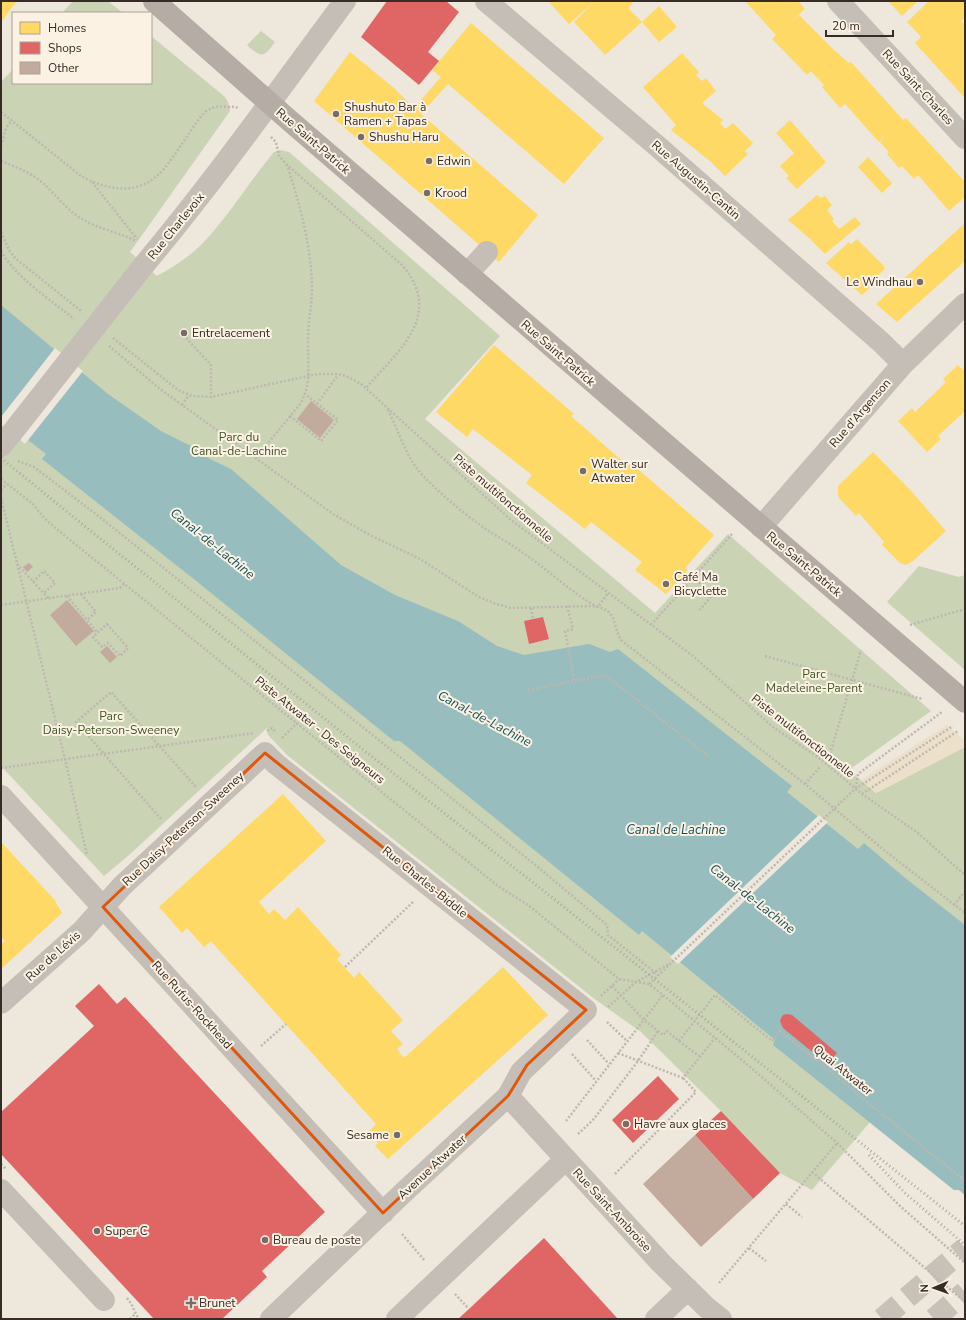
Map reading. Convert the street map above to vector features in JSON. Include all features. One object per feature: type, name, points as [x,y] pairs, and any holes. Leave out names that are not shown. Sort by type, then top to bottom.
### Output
[{"type":"main road","name":"Rue Saint-Patrick","points":[[154,1],[269,103],[965,702]]},
{"type":"street","name":"Rue Charlevoix","points":[[6,440],[250,131],[344,1]]},
{"type":"street","name":"Rue Augustin-Cantin","points":[[486,1],[686,171],[882,343],[903,364]]},
{"type":"street","name":"Rue Saint-Charles","points":[[838,1],[965,138]]},
{"type":"street","points":[[467,274],[487,252]]},
{"type":"street","name":"Rue d'Argenson","points":[[761,527],[903,364],[965,304]]},
{"type":"street","name":"Rue Daisy-Peterson-Sweeney","points":[[103,907],[264,740]]},
{"type":"street","name":"Rue Charles-Biddle","points":[[264,740],[276,764],[596,1006]]},
{"type":"street","name":"Rue Rufus-Rockhead","points":[[1,796],[383,1213]]},
{"type":"street","name":"Rue de Lévis","points":[[1,1003],[82,930],[103,907]]},
{"type":"street","name":"Avenue Atwater","points":[[271,1319],[508,1096],[520,1072],[596,1006]]},
{"type":"street","name":"Rue Saint-Ambroise","points":[[508,1096],[662,1264],[721,1319]]},
{"type":"street","points":[[397,1319],[566,1159]]},
{"type":"street","points":[[1,1190],[104,1300]]},
{"type":"street","points":[[656,1319],[688,1289]]},
{"type":"path","points":[[1,112],[81,176],[91,182],[119,189],[139,187],[148,183],[162,171],[206,111],[214,106],[220,105],[236,107]]},
{"type":"path","points":[[1,146],[6,128],[12,120]]},
{"type":"path","points":[[276,142],[279,156],[287,165],[294,169],[403,266],[417,287],[420,310],[415,328],[366,388]]},
{"type":"path","points":[[1,161],[21,169],[42,183],[81,218],[98,228],[124,235],[140,243],[91,182]]},
{"type":"path","points":[[256,458],[290,416],[305,394],[309,375],[307,359],[308,328],[312,301],[311,271],[307,233],[287,165]]},
{"type":"path","points":[[1,232],[9,250],[16,259],[83,313]]},
{"type":"path","points":[[1,251],[22,277],[76,321]]},
{"type":"path","name":"Piste multifonctionnelle","points":[[110,336],[178,390],[198,397],[211,397],[309,375],[328,373],[338,374],[354,380],[366,388],[511,520],[693,656],[774,728],[818,757],[862,794],[918,833],[965,875]]},
{"type":"path","points":[[186,338],[211,365],[211,397]]},
{"type":"path","points":[[105,343],[160,389],[333,514],[370,535],[420,559],[479,597],[511,608],[568,606],[598,607]]},
{"type":"path","points":[[318,404],[338,374]]},
{"type":"path","points":[[290,416],[321,441],[338,420],[305,394]]},
{"type":"path","points":[[182,405],[189,395]]},
{"type":"path","points":[[387,408],[414,464],[418,470],[442,493],[481,526],[520,550],[556,580],[584,600],[611,614],[622,640],[805,784],[884,850],[965,913]]},
{"type":"path","points":[[17,461],[34,467],[101,518],[380,740],[607,925],[608,935],[658,975]]},
{"type":"path","name":"Piste Atwater - Des Seigneurs","points":[[1,479],[33,504],[49,523],[498,886],[528,905],[619,979],[649,984]]},
{"type":"path","points":[[1,490],[7,484]]},
{"type":"path","points":[[1,498],[88,859]]},
{"type":"path","points":[[651,625],[732,534]]},
{"type":"path","points":[[17,563],[49,599]]},
{"type":"path","points":[[33,582],[44,571],[55,583],[44,593]]},
{"type":"path","points":[[693,577],[712,595],[700,610]]},
{"type":"path","points":[[1,605],[120,588],[124,584]]},
{"type":"path","points":[[598,607],[608,593]]},
{"type":"path","points":[[81,594],[96,612],[87,620]]},
{"type":"path","points":[[67,596],[97,632]]},
{"type":"path","points":[[568,606],[573,629],[565,631],[574,680]]},
{"type":"path","points":[[532,608],[533,619]]},
{"type":"path","points":[[909,626],[965,609]]},
{"type":"path","points":[[107,624],[128,648],[120,656],[108,643],[102,647],[93,636],[97,632],[107,624]]},
{"type":"path","points":[[830,754],[861,650]]},
{"type":"path","points":[[765,656],[922,699]]},
{"type":"path","points":[[528,690],[605,675],[709,757]]},
{"type":"path","points":[[838,688],[859,694]]},
{"type":"path","points":[[162,820],[76,722],[111,692],[197,789]]},
{"type":"path","points":[[856,789],[858,774],[942,713]]},
{"type":"path","points":[[281,739],[297,723]]},
{"type":"path","points":[[953,726],[856,789],[649,984],[695,1021],[837,1143],[900,1206],[965,1263]]},
{"type":"path","points":[[862,794],[958,731]]},
{"type":"path","points":[[1,768],[256,733]]},
{"type":"path","points":[[805,784],[820,767]]},
{"type":"path","points":[[954,905],[965,891]]},
{"type":"path","points":[[345,967],[414,901]]},
{"type":"path","points":[[596,1006],[621,996],[636,982],[672,962]]},
{"type":"path","points":[[596,1006],[619,979]]},
{"type":"path","points":[[612,986],[644,1020],[663,1035],[667,1031],[699,1056]]},
{"type":"path","points":[[566,1121],[663,994]]},
{"type":"path","points":[[679,1041],[715,995],[772,1042],[780,1031],[786,1036],[788,1032]]},
{"type":"path","points":[[606,1022],[627,1041]]},
{"type":"path","points":[[257,1050],[286,1024]]},
{"type":"path","points":[[578,1134],[592,1120],[638,1061],[658,1031]]},
{"type":"path","name":"Quai Atwater","points":[[786,1036],[965,1181]]},
{"type":"path","points":[[683,1078],[699,1056],[715,1038]]},
{"type":"path","points":[[587,1040],[609,1064]]},
{"type":"path","points":[[615,1174],[696,1092],[683,1078],[618,1053]]},
{"type":"path","points":[[571,1054],[596,1081]]},
{"type":"path","points":[[719,1283],[837,1143]]},
{"type":"path","points":[[812,1172],[965,1302]]},
{"type":"path","points":[[786,1204],[802,1217]]},
{"type":"path","points":[[402,1234],[428,1263]]},
{"type":"path","points":[[749,1248],[766,1261]]},
{"type":"path","points":[[453,1292],[469,1309]]},
{"type":"path","points":[[130,1319],[135,1314]]},
{"type":"highlighted area","points":[[265,753],[586,1010],[527,1065],[508,1096],[383,1213],[103,907]]},
{"type":"green space","points":[[73,1],[108,1],[122,12],[63,12]]},
{"type":"green space","points":[[261,31],[275,42],[268,51],[260,54],[256,53],[247,45]]},
{"type":"green space","name":"Parc du Canal-de-Lachine","points":[[152,37],[225,97],[230,111],[130,252],[157,276],[180,262],[202,244],[221,222],[274,152],[280,150],[289,152],[500,336],[425,419],[655,613],[728,534],[931,711],[849,770],[876,793],[965,747],[965,1195],[959,1190],[954,1190],[870,1122],[812,1190],[780,1173],[721,1111],[641,1032],[596,1000],[287,755],[268,735],[267,728],[128,856],[104,876],[1,766],[1,82],[12,70],[12,84],[152,84]]},
{"type":"green space","points":[[919,566],[959,577],[965,575],[965,670],[887,602]]},
{"type":"shaded area","points":[[947,725],[965,741],[965,747],[876,793],[861,780]]},
{"type":"water","name":"Canal de Lachine","points":[[1,305],[108,394],[161,431],[197,449],[210,459],[231,469],[341,565],[395,595],[458,621],[497,646],[524,655],[589,644],[610,652],[618,649],[792,786],[787,792],[858,849],[864,843],[965,925],[965,1195],[959,1190],[954,1190],[773,1045],[775,1040],[642,931],[639,935],[400,741],[394,741],[195,580],[42,459],[46,454],[28,440],[25,444],[1,425]]},
{"type":"pier","points":[[55,348],[83,371],[25,444],[1,425],[1,417]]},
{"type":"pier","points":[[819,815],[828,822],[678,964],[670,957]]},
{"type":"building: Homes","points":[[1,1],[17,1],[1,22]]},
{"type":"building: Homes","points":[[548,1],[631,1],[633,3],[628,8],[642,22],[605,55],[574,22],[594,2],[569,24]]},
{"type":"building: Homes","points":[[745,1],[798,1],[805,9],[785,27],[799,15],[834,50],[849,63],[851,62],[903,120],[906,118],[965,182],[965,197],[949,211],[918,175],[914,179],[902,166],[899,168],[887,154],[889,152],[880,142],[887,134],[879,142],[845,104],[840,108],[822,87],[824,85],[811,71],[807,75],[772,39],[776,35]]},
{"type":"building: Homes","points":[[888,1],[918,1],[902,16]]},
{"type":"building: Homes","points":[[929,1],[963,1],[965,3],[965,17],[961,21],[965,25],[965,98],[915,43],[921,37],[907,22]]},
{"type":"building: Homes","points":[[659,6],[677,27],[659,42],[642,22]]},
{"type":"building: Homes","name":"Edwin","points":[[471,23],[604,138],[564,184],[448,84],[421,114],[538,215],[499,262],[314,101],[350,52],[394,88],[414,108],[441,77],[432,70]]},
{"type":"building: Homes","points":[[682,53],[699,72],[696,75],[702,81],[706,78],[716,91],[702,103],[723,120],[720,123],[725,129],[733,123],[753,143],[745,151],[748,154],[725,176],[711,162],[671,130],[676,125],[643,87]]},
{"type":"building: Homes","points":[[790,120],[826,162],[797,189],[786,178],[789,176],[780,166],[794,153],[776,133]]},
{"type":"building: Homes","points":[[868,157],[892,183],[882,193],[858,167]]},
{"type":"building: Homes","points":[[817,195],[821,198],[825,196],[832,205],[827,210],[834,219],[832,221],[839,229],[855,217],[861,224],[825,254],[788,220]]},
{"type":"building: Homes","name":"Le Windhau","points":[[965,223],[965,261],[897,322],[876,304]]},
{"type":"building: Homes","points":[[857,239],[883,265],[885,269],[876,277],[877,281],[862,295],[826,263],[849,242],[851,244]]},
{"type":"building: Homes","name":"Walter sur Atwater","points":[[494,345],[574,414],[571,416],[628,466],[631,463],[714,535],[685,568],[688,570],[666,594],[635,570],[642,562],[591,522],[585,529],[526,483],[532,475],[473,429],[467,437],[436,412]]},
{"type":"building: Homes","points":[[958,365],[965,372],[965,411],[938,436],[941,439],[927,452],[898,421],[912,408],[915,412],[946,382],[943,379]]},
{"type":"building: Homes","points":[[873,452],[912,492],[946,531],[913,561],[906,565],[900,563],[882,545],[884,542],[859,513],[856,516],[839,498],[838,486]]},
{"type":"building: Homes","points":[[283,794],[326,841],[259,902],[269,914],[274,909],[285,920],[298,907],[341,955],[337,959],[354,978],[359,972],[403,1020],[391,1031],[403,1044],[397,1049],[404,1058],[503,967],[548,1015],[388,1159],[375,1146],[378,1143],[369,1131],[376,1124],[211,941],[204,947],[187,928],[182,933],[159,907]]},
{"type":"building: Homes","points":[[1,842],[54,899],[62,913],[1,969],[1,944],[5,941],[1,937]]},
{"type":"building: Shops","points":[[387,1],[446,1],[459,12],[428,52],[439,61],[419,85],[361,37]]},
{"type":"building: Shops","points":[[543,617],[549,639],[529,644],[524,621]]},
{"type":"building: Shops","points":[[99,984],[117,1004],[125,997],[325,1212],[262,1271],[267,1277],[222,1319],[154,1319],[1,1154],[1,1112],[94,1026],[75,1006]]},
{"type":"building: Shops","points":[[783,1015],[792,1015],[837,1053],[827,1064],[783,1028],[780,1021]]},
{"type":"building: Shops","points":[[658,1076],[679,1099],[633,1143],[612,1120]]},
{"type":"building: Shops","points":[[721,1111],[780,1173],[753,1199],[695,1135]]},
{"type":"building: Shops","points":[[544,1238],[618,1319],[458,1319],[469,1309]]},
{"type":"building: Other","points":[[311,401],[334,420],[320,438],[297,419]]},
{"type":"building: Other","points":[[29,563],[33,567],[27,572],[23,567]]},
{"type":"building: Other","points":[[67,600],[94,631],[76,646],[50,615]]},
{"type":"building: Other","points":[[107,646],[117,657],[110,663],[100,652]]},
{"type":"building: Other","points":[[695,1135],[753,1199],[701,1247],[643,1184]]},
{"type":"tunnel","points":[[882,1319],[965,1248]]},
{"type":"tunnel","points":[[934,1319],[965,1292]]},
{"type":"railway","points":[[1,458],[366,752],[540,888],[965,1226]]},
{"type":"railway","points":[[869,1155],[905,1193],[965,1245]]},
{"type":"place","name":"Shushuto Bar à Ramen + Tapas","points":[[336,114]]},
{"type":"place","name":"Shushu Haru","points":[[361,137]]},
{"type":"place","name":"Edwin","points":[[429,161]]},
{"type":"place","name":"Krood","points":[[427,193]]},
{"type":"place","name":"Le Windhau","points":[[920,282]]},
{"type":"place","name":"Entrelacement","points":[[184,333]]},
{"type":"place","name":"Walter sur Atwater","points":[[583,471]]},
{"type":"place","name":"Café Ma Bicyclette","points":[[666,584]]},
{"type":"place","name":"Havre aux glaces","points":[[626,1124]]},
{"type":"place","name":"Sesame","points":[[397,1135]]},
{"type":"place","name":"Super C","points":[[97,1231]]},
{"type":"place","name":"Bureau de poste","points":[[265,1240]]},
{"type":"place","name":"Brunet","points":[[191,1303]]},
{"type":"water label","name":"Canal-de-Lachine","points":[[213,543]]},
{"type":"water label","name":"Canal-de-Lachine","points":[[485,718]]},
{"type":"water label","name":"Canal-de-Lachine","points":[[753,898]]},
{"type":"park label","name":"Parc Madeleine-Parent","points":[[814,681]]},
{"type":"park label","name":"Parc Daisy-Peterson-Sweeney","points":[[111,723]]}]
